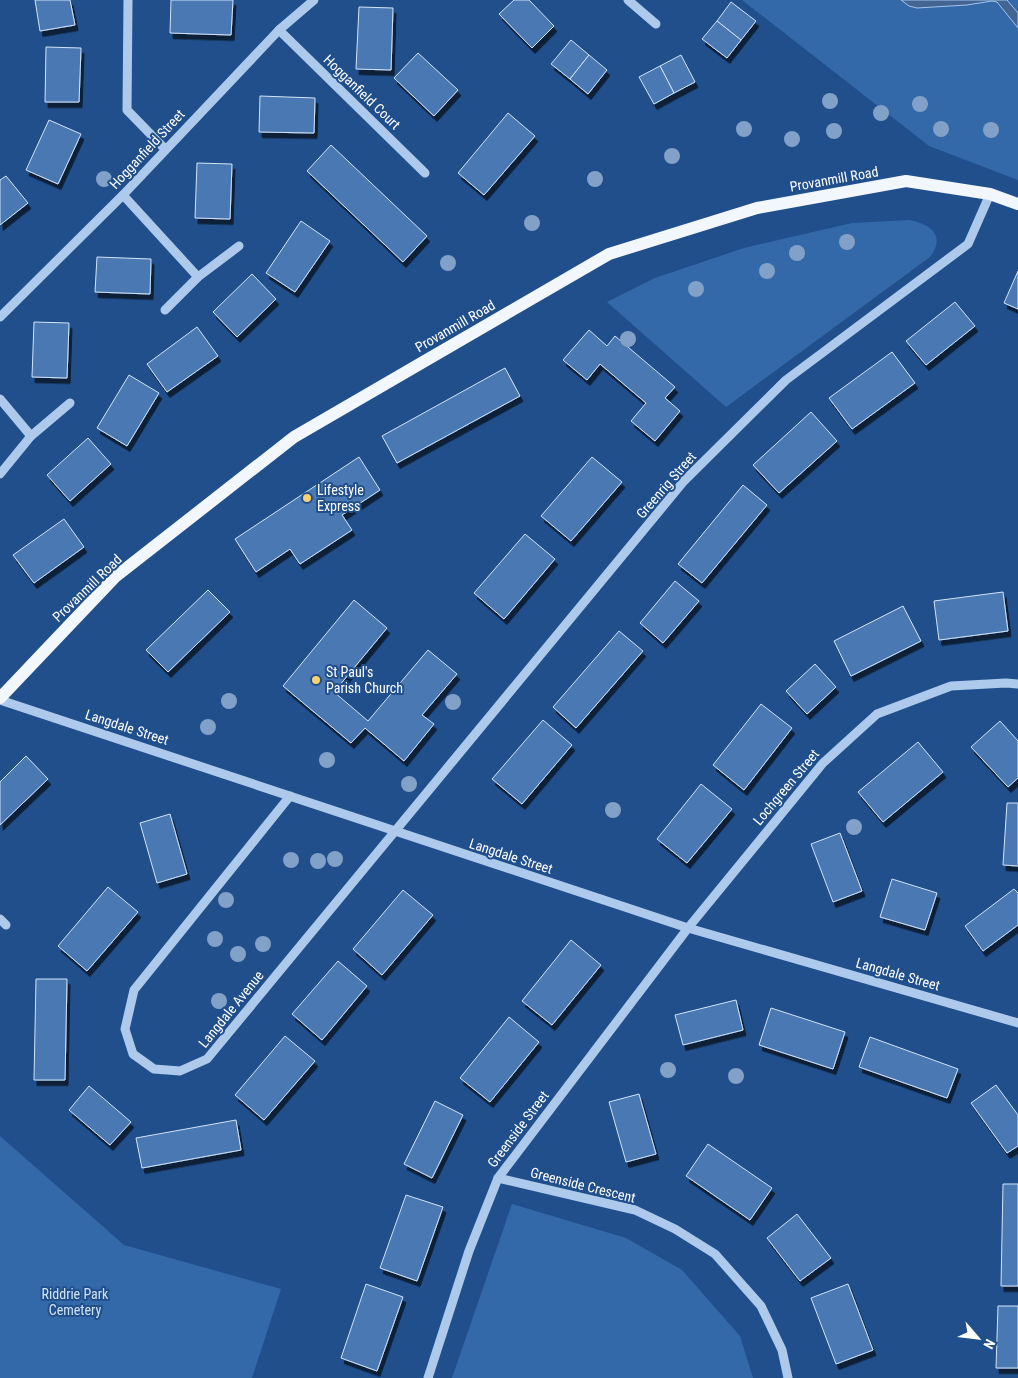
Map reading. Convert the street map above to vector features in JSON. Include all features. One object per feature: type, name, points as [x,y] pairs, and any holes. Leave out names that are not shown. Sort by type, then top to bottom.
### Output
[{"type":"main road","name":"Provanmill Road","points":[[0,699],[115,577],[294,437],[609,254],[757,208],[906,181],[990,194],[1018,204]]},
{"type":"street","points":[[128,0],[127,110],[165,150]]},
{"type":"street","name":"Hogganfield Street","points":[[0,317],[122,195],[279,30],[314,0]]},
{"type":"street","points":[[628,0],[656,24]]},
{"type":"street","name":"Hogganfield Court","points":[[279,30],[425,173]]},
{"type":"street","name":"Greenrig Street","points":[[394,831],[684,482],[786,380],[968,244],[990,194]]},
{"type":"street","points":[[122,195],[198,277]]},
{"type":"street","points":[[164,310],[198,277],[239,246]]},
{"type":"street","points":[[0,399],[31,436]]},
{"type":"street","points":[[0,474],[31,436],[70,403]]},
{"type":"street","name":"Lochgreen Street","points":[[688,928],[822,763],[878,714],[951,686],[1018,684]]},
{"type":"street","name":"Langdale Street","points":[[0,699],[688,928],[1018,1023]]},
{"type":"street","name":"Langdale Avenue","points":[[290,796],[134,990],[124,1029],[133,1054],[154,1069],[180,1071],[207,1059],[394,831]]},
{"type":"street","name":"Greenside Street","points":[[428,1378],[469,1252],[498,1178],[688,928]]},
{"type":"street","name":"Greenside Crescent","points":[[498,1178],[635,1210],[675,1229],[714,1254],[762,1306],[782,1350],[788,1378]]},
{"type":"green space","points":[[742,0],[1018,0],[1018,180],[929,146]]},
{"type":"green space","points":[[909,220],[924,225],[934,232],[937,243],[930,257],[726,407],[607,302],[655,278],[744,248],[852,223]]},
{"type":"green space","name":"Riddrie Park Cemetery","points":[[0,1136],[124,1245],[281,1289],[252,1378],[0,1378]]},
{"type":"green space","points":[[512,1204],[626,1238],[682,1270],[740,1336],[753,1378],[452,1378]]},
{"type":"shaded area","points":[[901,0],[1007,0],[1018,13],[1018,28],[997,2],[917,8],[909,6]]},
{"type":"building","points":[[35,0],[70,0],[75,25],[40,31]]},
{"type":"building","points":[[171,0],[233,0],[231,35],[170,33]]},
{"type":"building","points":[[514,0],[529,0],[554,26],[532,48],[499,14]]},
{"type":"building","points":[[731,2],[756,21],[741,40],[717,21]]},
{"type":"building","points":[[359,7],[393,8],[391,70],[356,69]]},
{"type":"building","points":[[717,21],[741,40],[727,58],[702,39]]},
{"type":"building","points":[[571,40],[589,55],[570,79],[551,64]]},
{"type":"building","points":[[46,47],[81,48],[79,102],[45,102]]},
{"type":"building","points":[[418,53],[458,90],[434,116],[394,78]]},
{"type":"building","points":[[589,55],[607,70],[588,94],[570,79]]},
{"type":"building","points":[[681,55],[695,82],[674,93],[660,66]]},
{"type":"building","points":[[660,66],[674,93],[654,104],[639,77]]},
{"type":"building","points":[[260,96],[315,98],[314,133],[259,132]]},
{"type":"building","points":[[508,113],[535,136],[484,195],[458,173]]},
{"type":"building","points":[[49,120],[81,134],[58,184],[26,170]]},
{"type":"building","points":[[331,145],[427,236],[403,262],[307,171]]},
{"type":"building","points":[[197,163],[232,164],[230,219],[195,218]]},
{"type":"building","points":[[6,176],[28,203],[0,225],[0,180]]},
{"type":"building","points":[[301,221],[330,241],[295,292],[266,273]]},
{"type":"building","points":[[97,257],[151,259],[150,294],[95,292]]},
{"type":"building","points":[[1018,271],[1018,309],[1004,303]]},
{"type":"building","points":[[252,274],[276,299],[237,337],[213,312]]},
{"type":"building","points":[[955,302],[975,326],[926,365],[906,341]]},
{"type":"building","points":[[34,322],[69,323],[67,378],[32,377]]},
{"type":"building","points":[[197,327],[218,356],[167,392],[147,364]]},
{"type":"building","points":[[589,330],[607,346],[615,336],[675,387],[665,398],[680,411],[655,441],[631,421],[646,403],[600,364],[587,380],[563,360]]},
{"type":"building","points":[[892,352],[915,383],[852,429],[829,398]]},
{"type":"building","points":[[505,368],[520,396],[397,463],[382,436]]},
{"type":"building","points":[[129,375],[159,393],[127,446],[97,428]]},
{"type":"building","points":[[811,412],[837,441],[779,493],[753,465]]},
{"type":"building","points":[[88,438],[111,464],[70,501],[47,475]]},
{"type":"building","points":[[359,457],[380,490],[342,515],[352,530],[300,564],[290,549],[256,572],[235,539]]},
{"type":"building","points":[[592,457],[622,482],[571,541],[541,516]]},
{"type":"building","points":[[743,485],[767,505],[702,583],[678,564]]},
{"type":"building","points":[[64,519],[84,547],[34,583],[13,555]]},
{"type":"building","points":[[525,534],[555,559],[504,619],[474,593]]},
{"type":"building","points":[[675,581],[699,601],[663,643],[640,623]]},
{"type":"building","points":[[208,590],[230,612],[168,672],[146,650]]},
{"type":"building","points":[[1003,592],[1008,631],[939,640],[934,601]]},
{"type":"building","name":"St Paul's Parish Church","points":[[354,600],[387,628],[334,692],[368,721],[428,650],[457,674],[422,715],[434,724],[404,761],[365,728],[351,743],[283,686]]},
{"type":"building","points":[[903,606],[921,641],[851,676],[834,641]]},
{"type":"building","points":[[619,631],[643,651],[576,728],[553,707]]},
{"type":"building","points":[[815,664],[836,687],[807,714],[786,691]]},
{"type":"building","points":[[761,704],[792,728],[744,790],[713,765]]},
{"type":"building","points":[[543,720],[572,745],[522,804],[492,779]]},
{"type":"building","points":[[1000,721],[1018,741],[1018,778],[1008,787],[971,747]]},
{"type":"building","points":[[918,742],[943,772],[883,822],[858,792]]},
{"type":"building","points":[[26,756],[48,779],[0,825],[0,782]]},
{"type":"building","points":[[701,784],[732,809],[687,863],[657,839]]},
{"type":"building","points":[[1007,803],[1018,803],[1018,866],[1003,865]]},
{"type":"building","points":[[170,814],[187,874],[157,883],[140,823]]},
{"type":"building","points":[[840,833],[862,891],[833,902],[811,844]]},
{"type":"building","points":[[892,879],[937,893],[925,930],[880,917]]},
{"type":"building","points":[[108,887],[138,912],[87,971],[58,946]]},
{"type":"building","points":[[1014,889],[1018,893],[1018,925],[983,951],[965,926]]},
{"type":"building","points":[[403,890],[433,915],[382,975],[353,949]]},
{"type":"building","points":[[571,940],[601,965],[552,1025],[522,1001]]},
{"type":"building","points":[[338,961],[367,986],[322,1040],[292,1014]]},
{"type":"building","points":[[36,979],[67,979],[65,1080],[34,1080]]},
{"type":"building","points":[[736,1000],[743,1030],[683,1045],[675,1015]]},
{"type":"building","points":[[771,1008],[845,1032],[833,1069],[759,1045]]},
{"type":"building","points":[[509,1017],[539,1042],[490,1102],[460,1078]]},
{"type":"building","points":[[285,1036],[315,1061],[264,1120],[235,1095]]},
{"type":"building","points":[[870,1037],[958,1069],[947,1098],[859,1067]]},
{"type":"building","points":[[996,1085],[1018,1115],[1018,1146],[1007,1153],[971,1103]]},
{"type":"building","points":[[89,1086],[131,1122],[110,1145],[69,1110]]},
{"type":"building","points":[[639,1094],[656,1154],[626,1162],[609,1102]]},
{"type":"building","points":[[435,1101],[463,1115],[432,1178],[404,1164]]},
{"type":"building","points":[[236,1120],[241,1150],[142,1168],[136,1138]]},
{"type":"building","points":[[708,1144],[772,1188],[750,1220],[686,1176]]},
{"type":"building","points":[[1003,1184],[1018,1184],[1018,1286],[1001,1286]]},
{"type":"building","points":[[406,1195],[443,1207],[417,1281],[380,1268]]},
{"type":"building","points":[[797,1214],[831,1258],[800,1281],[767,1238]]},
{"type":"building","points":[[366,1284],[403,1297],[377,1371],[341,1358]]},
{"type":"building","points":[[848,1284],[873,1350],[836,1364],[811,1298]]},
{"type":"building","points":[[998,1306],[1018,1306],[1018,1368],[996,1368]]},
{"type":"place","name":"Lifestyle Express","points":[[307,498]]},
{"type":"place","name":"St Paul's Parish Church","points":[[316,680]]}]
